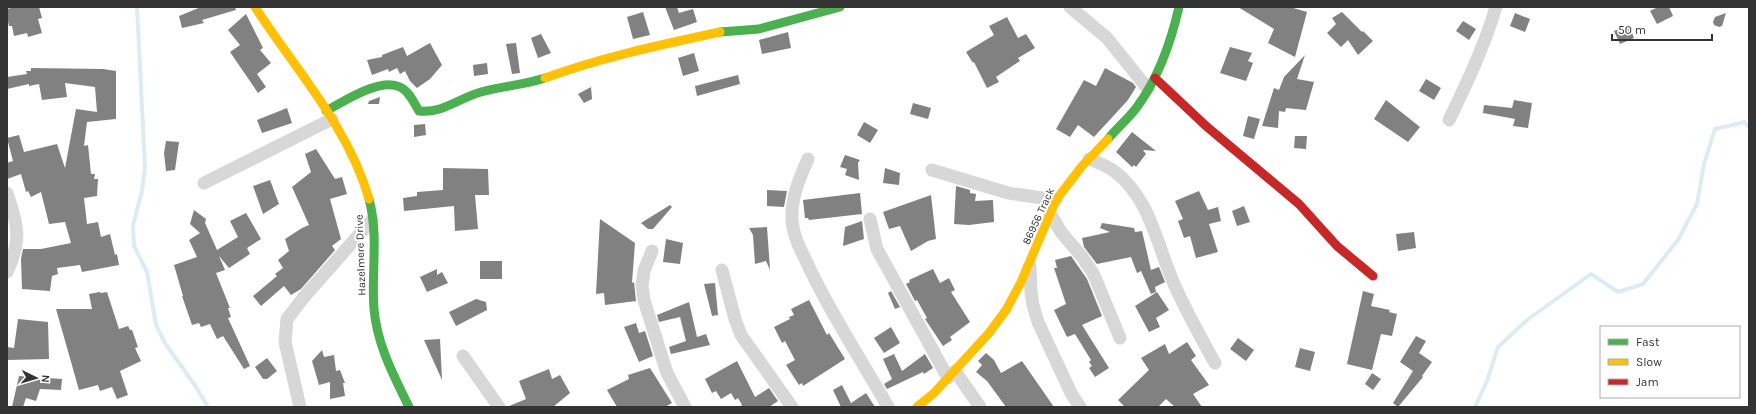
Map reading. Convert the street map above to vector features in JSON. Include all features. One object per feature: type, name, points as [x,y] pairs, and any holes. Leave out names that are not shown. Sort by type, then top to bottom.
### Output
[{"type":"street","name":"Hazelmere Drive","points":[[255,7],[329,115],[361,177],[371,208],[374,240],[374,309],[379,340],[409,407]]},
{"type":"street","points":[[204,183],[329,115],[364,92],[383,85],[392,84],[405,91],[419,111],[436,111],[480,92],[535,81],[583,64],[627,52],[720,32],[759,29],[840,7]]},
{"type":"street","points":[[1070,7],[1107,38],[1152,84],[1206,126],[1299,204],[1337,246],[1373,276]]},
{"type":"street","name":"86956 Track","points":[[917,407],[934,394],[989,334],[1006,310],[1030,262],[1056,200],[1068,182],[1137,107],[1152,84],[1172,37],[1178,7]]},
{"type":"street","points":[[1449,120],[1475,66],[1496,7]]},
{"type":"street","points":[[808,159],[796,186],[792,203],[792,222],[796,240],[833,315],[858,354],[888,407]]},
{"type":"street","points":[[1089,159],[1112,170],[1126,180],[1137,193],[1148,214],[1172,279],[1188,314],[1215,363]]},
{"type":"street","points":[[932,170],[1008,193],[1056,200]]},
{"type":"street","points":[[7,193],[16,219],[18,233],[16,248],[7,272]]},
{"type":"street","points":[[1050,213],[1061,232],[1083,258],[1091,271],[1120,338]]},
{"type":"street","points":[[870,219],[877,249],[951,374],[980,407]]},
{"type":"street","points":[[300,407],[285,342],[287,319],[304,297],[372,220]]},
{"type":"street","points":[[652,251],[644,271],[642,285],[644,300],[667,373],[685,407]]},
{"type":"street","points":[[1030,262],[1031,292],[1038,322],[1071,393],[1080,407]]},
{"type":"street","points":[[722,270],[734,319],[741,336],[792,407]]},
{"type":"street","points":[[464,356],[499,407]]},
{"type":"building","points":[[14,7],[39,7],[42,18],[38,19],[42,33],[28,37],[27,33],[14,36],[12,26],[9,26],[7,9]]},
{"type":"building","points":[[201,7],[235,7],[236,10],[202,20],[204,23],[182,28],[179,16]]},
{"type":"building","points":[[665,7],[677,7],[679,13],[693,9],[697,22],[674,30]]},
{"type":"building","points":[[1238,7],[1290,7],[1307,12],[1295,57],[1268,43],[1274,29]]},
{"type":"building","points":[[1658,7],[1669,7],[1673,16],[1657,24],[1650,11]]},
{"type":"building","points":[[643,12],[650,35],[633,39],[627,17]]},
{"type":"building","points":[[1342,12],[1373,41],[1358,55],[1348,40],[1341,47],[1327,33],[1336,24],[1332,18]]},
{"type":"building","points":[[1515,13],[1530,19],[1525,32],[1510,26]]},
{"type":"building","points":[[1726,13],[1722,26],[1719,27],[1714,25],[1713,22],[1715,17]]},
{"type":"building","points":[[246,14],[263,48],[260,50],[271,63],[257,74],[266,87],[258,93],[230,52],[240,45],[228,30]]},
{"type":"building","points":[[1007,17],[1018,38],[1026,34],[1035,48],[1018,58],[1020,61],[996,77],[999,82],[987,88],[974,62],[973,63],[966,52],[994,35],[989,26]]},
{"type":"building","points":[[1463,21],[1476,29],[1469,40],[1456,31]]},
{"type":"building","points":[[1629,25],[1634,38],[1620,44],[1614,31]]},
{"type":"building","points":[[788,32],[791,48],[762,54],[759,40]]},
{"type":"building","points":[[541,34],[551,53],[538,58],[531,38]]},
{"type":"building","points":[[430,43],[442,65],[430,79],[417,88],[410,81],[405,71],[400,74],[397,68],[389,72],[388,69],[372,75],[367,60],[382,57],[382,55],[403,47],[407,56]]},
{"type":"building","points":[[516,43],[520,73],[512,74],[506,44]]},
{"type":"building","points":[[1230,47],[1252,53],[1248,61],[1253,63],[1246,81],[1220,73]]},
{"type":"building","points":[[694,53],[699,71],[683,76],[678,58]]},
{"type":"building","points":[[1305,55],[1297,79],[1314,82],[1306,110],[1286,108],[1285,112],[1279,111],[1278,128],[1262,126],[1274,88],[1279,90],[1284,77]]},
{"type":"building","points":[[487,63],[488,74],[474,76],[473,65]]},
{"type":"building","points":[[31,68],[103,69],[116,71],[116,119],[87,122],[84,146],[88,145],[91,174],[95,174],[94,179],[98,179],[97,196],[84,198],[87,224],[98,222],[101,237],[110,234],[119,265],[82,272],[80,265],[57,268],[58,274],[52,276],[50,291],[22,289],[21,259],[23,249],[41,249],[71,243],[65,222],[49,224],[41,192],[31,197],[28,191],[26,192],[21,174],[7,179],[7,163],[13,161],[7,138],[19,135],[24,152],[57,144],[65,168],[76,109],[97,112],[95,87],[65,83],[67,97],[42,100],[39,84],[29,86],[29,84],[7,89],[7,77],[27,74],[26,71],[31,71]]},
{"type":"building","points":[[1105,68],[1133,83],[1136,87],[1128,100],[1094,137],[1078,125],[1070,137],[1056,129],[1084,80],[1096,86]]},
{"type":"building","points":[[738,75],[740,84],[697,96],[695,86]]},
{"type":"building","points":[[1426,79],[1441,88],[1434,100],[1419,91]]},
{"type":"building","points":[[591,87],[592,99],[584,103],[578,94]]},
{"type":"building","points":[[380,97],[379,104],[368,104],[369,101]]},
{"type":"building","points":[[1386,100],[1420,127],[1408,142],[1374,119]]},
{"type":"building","points":[[1514,100],[1532,103],[1528,128],[1513,126],[1515,119],[1483,113],[1484,105],[1512,108]]},
{"type":"building","points":[[913,103],[931,108],[928,119],[910,114]]},
{"type":"building","points":[[287,108],[292,123],[262,133],[257,120]]},
{"type":"building","points":[[1248,116],[1260,119],[1254,139],[1243,136]]},
{"type":"building","points":[[864,122],[878,130],[870,143],[857,135]]},
{"type":"building","points":[[425,124],[426,135],[414,137],[414,125]]},
{"type":"building","points":[[1132,132],[1156,151],[1143,150],[1146,154],[1136,167],[1134,165],[1132,167],[1116,152]]},
{"type":"building","points":[[1295,136],[1307,136],[1306,149],[1294,148]]},
{"type":"building","points":[[166,141],[179,142],[175,170],[166,171],[164,153]]},
{"type":"building","points":[[316,149],[335,179],[342,177],[347,194],[330,199],[341,239],[332,246],[335,250],[301,289],[291,295],[284,286],[261,306],[253,296],[277,276],[275,274],[283,268],[278,260],[289,251],[285,239],[309,225],[292,187],[311,172],[305,154]]},
{"type":"building","points":[[845,155],[860,160],[858,163],[859,180],[845,175],[847,169],[840,167]]},
{"type":"building","points":[[443,168],[488,169],[489,195],[475,195],[478,229],[455,231],[454,206],[404,211],[403,198],[417,196],[417,192],[443,190]]},
{"type":"building","points":[[885,168],[900,173],[899,185],[883,183]]},
{"type":"building","points":[[270,180],[279,204],[263,214],[253,186]]},
{"type":"building","points":[[956,186],[970,190],[970,193],[976,194],[975,201],[993,200],[994,222],[969,225],[954,224]]},
{"type":"building","points":[[767,190],[787,191],[784,207],[767,206]]},
{"type":"building","points":[[1199,191],[1208,210],[1218,207],[1221,221],[1209,224],[1218,252],[1196,258],[1190,236],[1184,238],[1178,221],[1183,219],[1175,201]]},
{"type":"building","points":[[860,193],[862,214],[809,220],[808,218],[805,218],[803,200]]},
{"type":"building","points":[[931,195],[936,239],[928,241],[911,251],[900,226],[889,229],[883,212]]},
{"type":"building","points":[[670,205],[672,207],[653,229],[648,229],[641,223]]},
{"type":"building","points":[[1244,206],[1250,222],[1237,226],[1232,211]]},
{"type":"building","points":[[194,210],[206,219],[205,223],[217,250],[238,237],[230,221],[246,213],[261,239],[247,248],[250,254],[229,268],[219,256],[225,270],[216,273],[230,308],[228,308],[231,317],[228,318],[250,366],[244,369],[223,336],[217,339],[210,324],[201,327],[199,323],[192,325],[182,296],[174,265],[197,257],[189,240],[200,233],[190,224]]},
{"type":"building","points":[[600,219],[635,243],[632,283],[634,282],[636,301],[605,305],[604,293],[596,294]]},
{"type":"building","points":[[862,221],[864,239],[843,246],[845,227]]},
{"type":"building","points":[[1102,223],[1134,228],[1135,232],[1142,231],[1151,270],[1159,267],[1165,282],[1155,287],[1156,292],[1151,294],[1141,271],[1137,273],[1131,257],[1097,264],[1084,247],[1082,238],[1110,232],[1100,228]]},
{"type":"building","points":[[767,227],[770,270],[766,261],[755,264],[753,235],[749,228]]},
{"type":"building","points":[[1414,232],[1416,248],[1398,251],[1396,234]]},
{"type":"building","points":[[666,239],[683,243],[680,264],[663,262]]},
{"type":"building","points":[[1071,256],[1087,279],[1102,316],[1082,325],[1109,368],[1095,377],[1089,368],[1092,366],[1089,362],[1091,360],[1075,334],[1067,337],[1054,310],[1066,304],[1054,268],[1057,268],[1055,260]]},
{"type":"building","points":[[480,261],[502,261],[502,279],[480,279]]},
{"type":"building","points":[[437,269],[437,275],[442,272],[448,283],[427,292],[420,277]]},
{"type":"building","points":[[933,269],[940,283],[949,278],[955,290],[951,292],[970,322],[950,337],[952,340],[943,346],[925,319],[927,318],[917,300],[915,301],[906,284],[910,282],[909,280]]},
{"type":"building","points":[[715,283],[718,315],[712,316],[704,284]]},
{"type":"building","points":[[891,291],[900,307],[895,309],[888,293]]},
{"type":"building","points":[[1363,291],[1374,294],[1371,306],[1390,310],[1389,312],[1397,314],[1392,336],[1381,334],[1372,370],[1347,364]]},
{"type":"building","points":[[107,292],[119,329],[128,326],[130,330],[132,330],[138,347],[135,348],[141,361],[120,371],[128,395],[117,399],[112,387],[100,391],[98,385],[79,390],[56,309],[92,309],[89,294]]},
{"type":"building","points":[[1157,292],[1169,310],[1156,318],[1160,327],[1149,332],[1135,306]]},
{"type":"building","points":[[476,299],[486,302],[487,310],[456,326],[449,312]]},
{"type":"building","points":[[809,300],[827,335],[829,333],[845,359],[803,386],[802,383],[799,385],[786,365],[795,360],[785,341],[782,343],[774,327],[790,319],[789,317],[794,315],[791,309]]},
{"type":"building","points":[[689,302],[697,337],[706,334],[710,345],[671,354],[669,347],[686,341],[680,317],[659,322],[657,315]]},
{"type":"building","points":[[18,319],[48,322],[49,359],[7,360],[7,347],[14,348]]},
{"type":"building","points":[[636,323],[639,333],[645,331],[653,356],[639,362],[624,327]]},
{"type":"building","points":[[891,327],[900,343],[884,353],[874,338]]},
{"type":"building","points":[[1416,336],[1426,341],[1419,353],[1432,362],[1422,376],[1423,377],[1398,407],[1393,403],[1413,371],[1400,362]]},
{"type":"building","points":[[1238,338],[1254,350],[1246,361],[1230,349]]},
{"type":"building","points":[[440,339],[442,379],[442,380],[424,340]]},
{"type":"building","points":[[1187,342],[1196,356],[1191,360],[1209,385],[1193,394],[1202,407],[1175,407],[1166,399],[1158,407],[1125,407],[1118,400],[1149,370],[1141,358],[1165,344],[1169,354]]},
{"type":"building","points":[[1300,348],[1315,352],[1310,371],[1295,367]]},
{"type":"building","points":[[322,350],[324,357],[334,355],[336,371],[340,370],[345,383],[343,383],[345,396],[330,399],[330,382],[319,385],[312,361]]},
{"type":"building","points":[[986,353],[994,360],[1001,373],[1022,361],[1054,407],[1006,407],[987,381],[976,372],[982,365],[978,361]]},
{"type":"building","points":[[894,354],[902,371],[925,354],[933,368],[924,374],[923,372],[887,389],[884,384],[892,379],[883,359]]},
{"type":"building","points":[[267,358],[277,371],[267,379],[263,379],[255,367]]},
{"type":"building","points":[[737,361],[755,397],[769,388],[778,401],[769,407],[740,407],[742,405],[738,398],[735,400],[731,393],[721,399],[716,391],[712,393],[705,379]]},
{"type":"building","points":[[650,368],[672,403],[665,407],[617,407],[607,390],[629,379],[628,375]]},
{"type":"building","points":[[549,369],[552,379],[560,375],[570,393],[553,407],[507,407],[526,399],[519,381]]},
{"type":"building","points":[[1372,373],[1381,379],[1373,390],[1365,384]]},
{"type":"building","points":[[19,376],[62,379],[61,390],[40,389],[36,401],[26,398],[23,407],[12,407]]},
{"type":"building","points":[[842,385],[851,403],[866,393],[875,407],[841,407],[833,390]]},
{"type":"waterway","points":[[137,7],[145,167],[142,191],[133,225],[134,246],[147,272],[156,325],[165,343],[208,407]]},
{"type":"waterway","points":[[1475,407],[1487,381],[1498,347],[1527,320],[1591,274],[1618,292],[1643,284],[1678,240],[1697,204],[1704,164],[1715,129],[1745,122],[1749,128]]},
{"type":"traffic: fast","points":[[720,32],[759,29],[840,7]]},
{"type":"traffic: fast","points":[[1108,139],[1134,111],[1152,84],[1168,46],[1179,7]]},
{"type":"traffic: fast","points":[[326,111],[362,92],[382,85],[400,87],[409,94],[419,111],[427,111],[443,108],[481,92],[545,78]]},
{"type":"traffic: fast","points":[[369,199],[374,227],[373,295],[376,322],[382,348],[409,407]]},
{"type":"traffic: slow","points":[[255,7],[334,123],[360,172],[369,199]]},
{"type":"traffic: slow","points":[[545,78],[610,58],[720,32]]},
{"type":"traffic: slow","points":[[917,407],[934,393],[989,333],[1006,310],[1021,282],[1056,200],[1082,166],[1108,139]]},
{"type":"traffic: jam","points":[[1155,78],[1206,126],[1299,204],[1337,246],[1373,276]]}]
